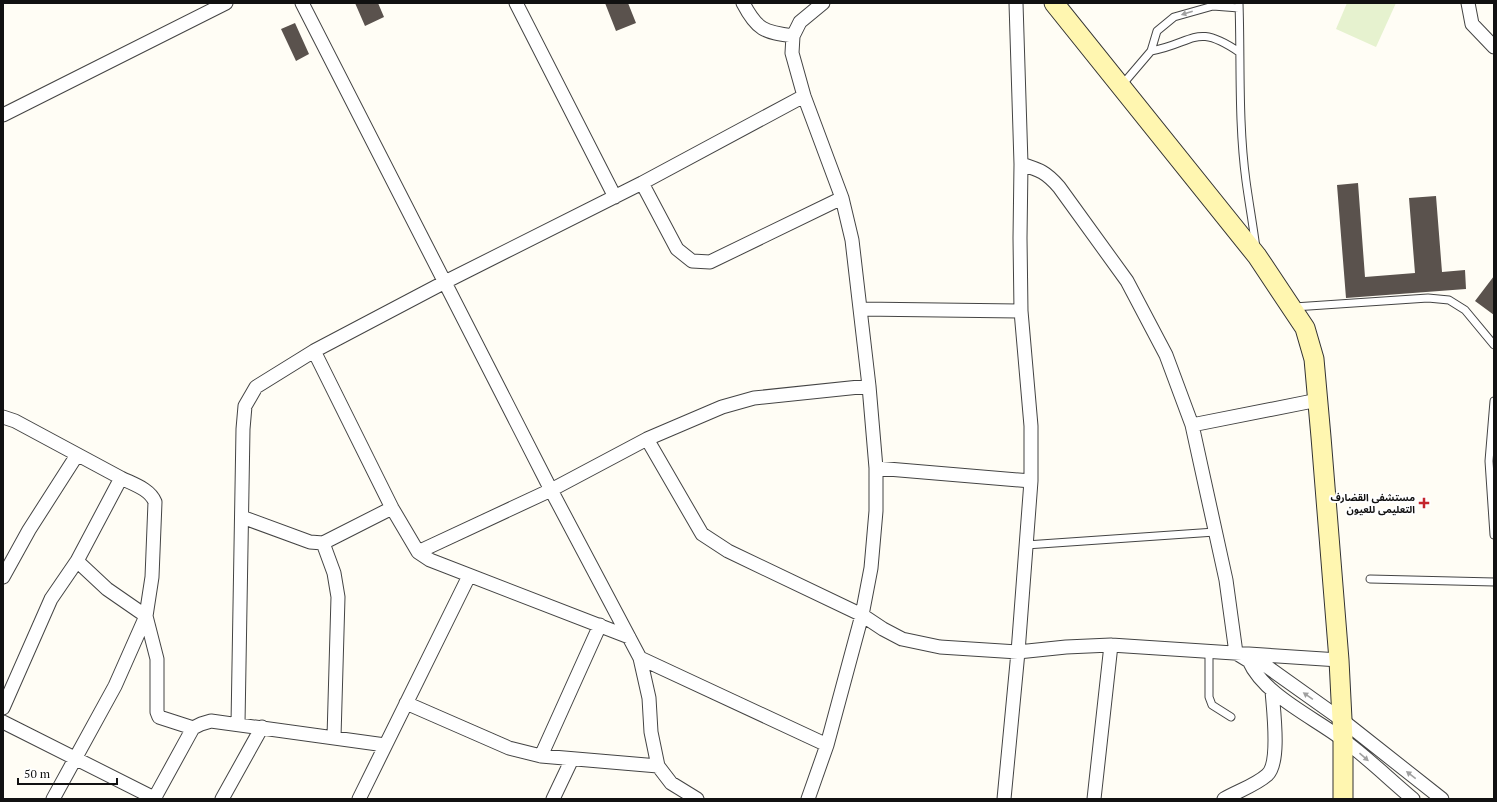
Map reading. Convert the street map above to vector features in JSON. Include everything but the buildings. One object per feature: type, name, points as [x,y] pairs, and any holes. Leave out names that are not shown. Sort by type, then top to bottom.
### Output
[{"type":"street","points":[[3,115],[226,3]]},
{"type":"street","points":[[302,3],[550,490],[640,658],[649,698],[651,732],[658,766],[671,783],[698,799]]},
{"type":"street","points":[[516,3],[615,197]]},
{"type":"street","points":[[743,3],[751,18],[768,33],[793,36]]},
{"type":"street","points":[[809,799],[827,745],[862,616],[871,568],[876,511],[876,468],[869,386],[852,240],[842,198],[804,96],[792,53],[793,36],[800,22],[823,3]]},
{"type":"street","points":[[1004,799],[1018,652],[1031,481],[1031,426],[1022,311],[1020,238],[1021,164],[1016,3]]},
{"type":"street","points":[[1054,3],[1257,256],[1305,328],[1314,359],[1339,660],[1343,739],[1343,799]]},
{"type":"street","points":[[1468,3],[1472,24],[1494,46]]},
{"type":"street","points":[[238,724],[245,406],[256,387],[314,352],[445,282],[615,197],[804,96]]},
{"type":"street","points":[[1021,164],[1041,170],[1049,175],[1127,281],[1166,355],[1192,425],[1229,596],[1236,654]]},
{"type":"street","points":[[642,183],[677,249],[692,261],[710,262],[842,198]]},
{"type":"street","points":[[861,309],[1022,311]]},
{"type":"street","points":[[314,352],[392,508],[418,552],[430,560],[469,576],[629,637]]},
{"type":"street","points":[[418,552],[550,490],[647,439],[722,407],[754,398],[869,386]]},
{"type":"street","points":[[1192,425],[1318,400]]},
{"type":"street","points":[[3,417],[15,421],[146,491],[153,496],[155,502],[152,577],[146,616],[115,686],[53,799]]},
{"type":"street","points":[[647,439],[702,534],[728,551],[862,616],[883,629],[910,640],[940,647],[1018,652],[1111,645],[1339,660]]},
{"type":"street","points":[[3,578],[30,530],[77,455]]},
{"type":"street","points":[[876,468],[1031,481]]},
{"type":"street","points":[[3,708],[51,599],[77,561],[121,478]]},
{"type":"street","points":[[242,517],[310,542],[323,543],[392,508]]},
{"type":"street","points":[[323,543],[334,573],[338,597],[334,737]]},
{"type":"street","points":[[77,561],[107,589],[146,616],[157,658],[157,712],[159,717],[193,728]]},
{"type":"street","points":[[359,799],[469,576]]},
{"type":"street","points":[[541,756],[600,626]]},
{"type":"street","points":[[1094,799],[1111,645]]},
{"type":"street","points":[[1236,654],[1249,661],[1262,663],[1342,720],[1442,799]]},
{"type":"street","points":[[640,658],[827,745]]},
{"type":"street","points":[[1249,661],[1254,673],[1272,690],[1343,739],[1413,799]]},
{"type":"street","points":[[1224,799],[1268,775],[1273,768],[1275,755],[1272,690]]},
{"type":"street","points":[[406,703],[509,748],[541,756],[572,760],[658,766]]},
{"type":"street","points":[[3,722],[155,799],[193,728],[211,721],[385,745]]},
{"type":"street","points":[[222,799],[262,727]]},
{"type":"street","points":[[553,799],[572,760]]},
{"type":"lane","points":[[1121,87],[1151,51],[1157,31],[1174,18],[1213,6],[1239,5],[1241,112],[1246,181],[1251,202],[1257,256]]},
{"type":"lane","points":[[1151,51],[1167,48],[1186,38],[1208,35],[1223,41],[1239,52]]},
{"type":"lane","points":[[1292,307],[1428,298],[1449,300],[1465,310],[1494,345]]},
{"type":"lane","points":[[1494,401],[1489,461],[1494,535]]},
{"type":"lane","points":[[1026,545],[1215,532]]},
{"type":"lane","points":[[1370,579],[1494,582]]},
{"type":"lane","points":[[1209,652],[1209,697],[1212,705],[1231,717]]},
{"type":"green space","points":[[1347,3],[1396,3],[1376,47],[1336,29]]},
{"type":"place","name":"مستشفى القضارف التعليمى للعيون","points":[[1424,503]]}]
